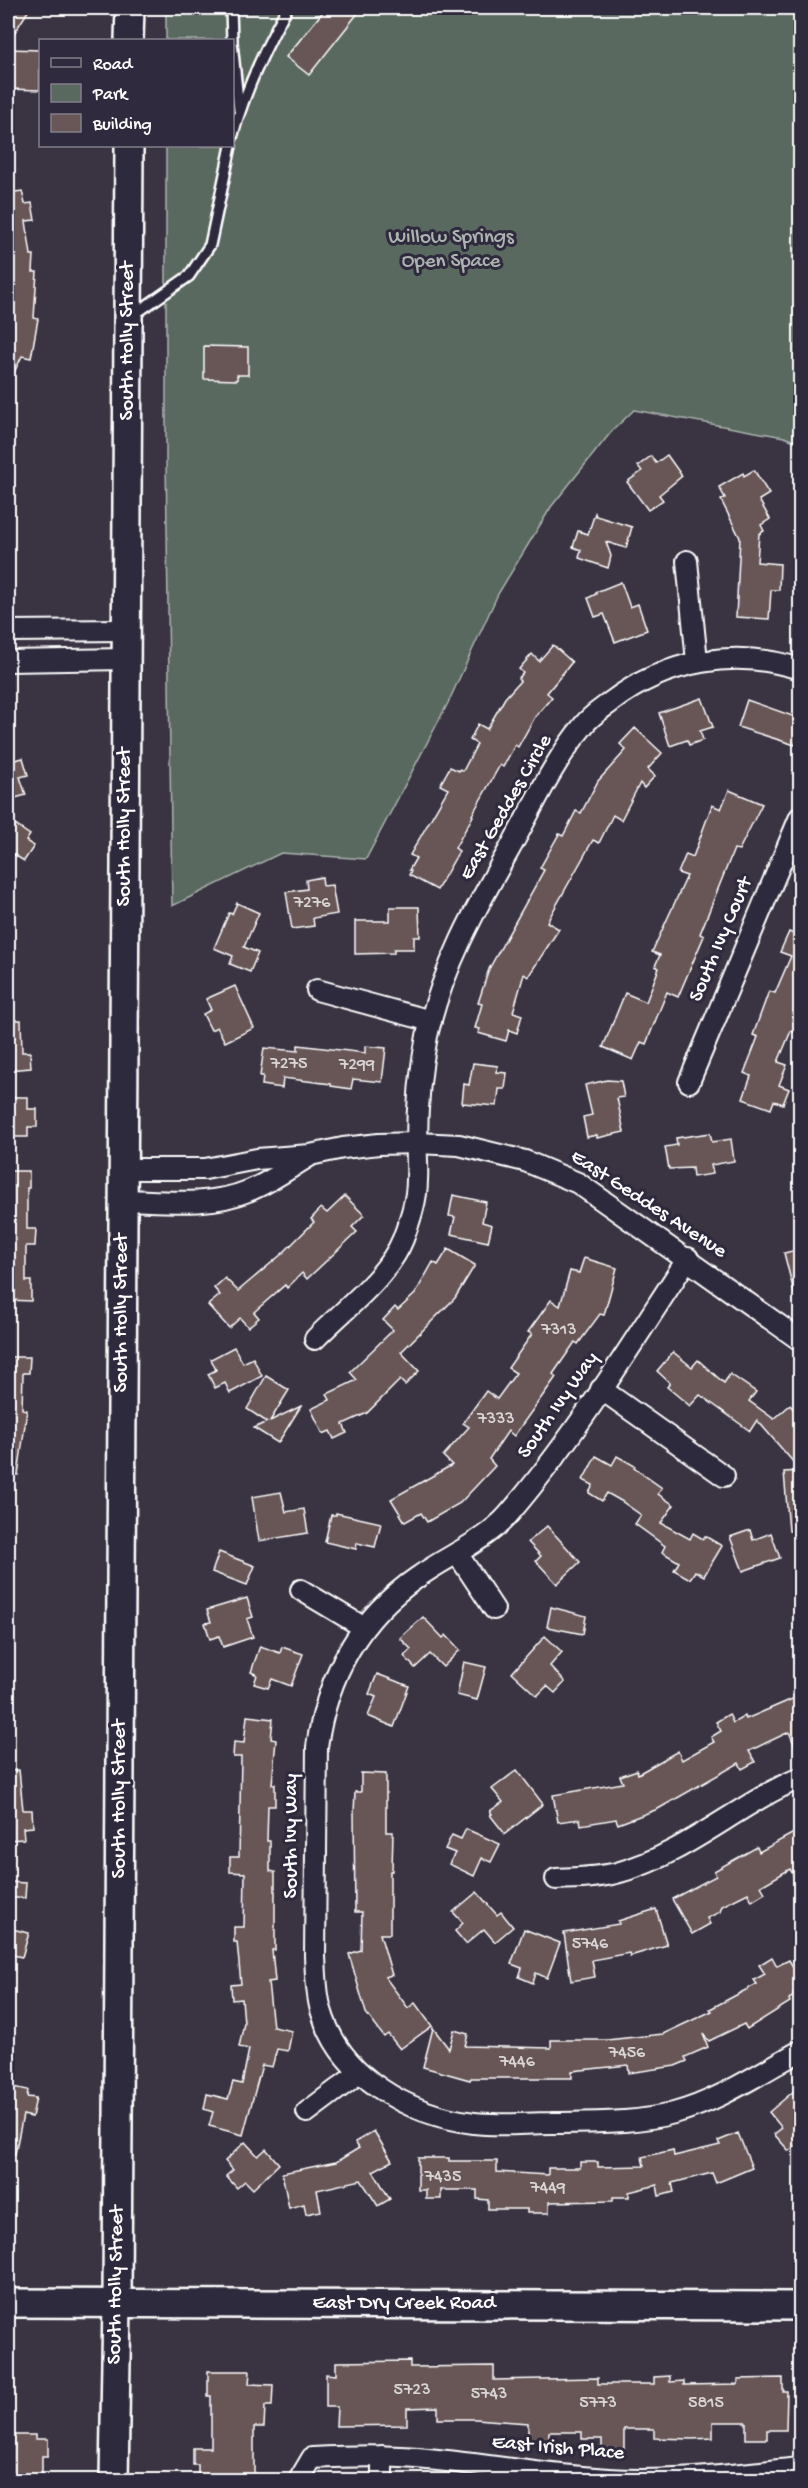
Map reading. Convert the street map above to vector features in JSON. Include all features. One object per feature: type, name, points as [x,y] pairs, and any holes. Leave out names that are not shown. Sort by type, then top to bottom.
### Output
[{"type":"main road","points":[[129,39],[130,8]]},
{"type":"main road","name":"South Holly Street","points":[[114,2481],[117,2302],[129,147]]},
{"type":"main road","name":"East Dry Creek Road","points":[[8,2303],[801,2306]]},
{"type":"street","points":[[687,561],[698,661]]},
{"type":"street","points":[[8,631],[126,630]]},
{"type":"street","points":[[8,662],[126,659]]},
{"type":"street","name":"East Geddes Circle","points":[[315,1339],[389,1265],[402,1241],[413,1211],[418,1182],[417,1143],[422,1067],[430,1021],[450,964],[470,921],[556,767],[584,724],[630,687],[671,668],[698,661],[733,659],[763,661],[801,669]]},
{"type":"street","name":"South Ivy Court","points":[[689,1082],[801,817]]},
{"type":"street","points":[[317,990],[430,1021]]},
{"type":"street","name":"East Geddes Avenue","points":[[123,1169],[205,1169],[257,1159],[310,1155],[343,1148],[417,1143],[459,1145],[549,1169],[578,1183],[688,1258],[801,1340]]},
{"type":"street","name":"East Geddes Avenue","points":[[123,1200],[186,1202],[228,1197],[264,1184],[310,1155]]},
{"type":"street","name":"South Ivy Way","points":[[688,1258],[601,1389],[527,1492],[505,1518],[479,1540],[418,1577],[385,1603],[363,1627],[341,1666],[321,1718],[317,1747],[315,1956],[321,2010],[330,2032],[359,2073],[404,2104],[448,2120],[476,2124],[603,2122],[639,2120],[674,2113],[711,2100],[801,2051]]},
{"type":"street","points":[[601,1389],[724,1476]]},
{"type":"street","points":[[457,1553],[494,1609]]},
{"type":"street","points":[[301,1590],[363,1627]]},
{"type":"street","points":[[556,1879],[605,1876],[643,1864],[667,1854],[801,1778]]},
{"type":"street","points":[[307,2112],[359,2073]]},
{"type":"street","points":[[382,2456],[382,2481]]},
{"type":"street","name":"East Irish Place","points":[[300,2481],[312,2458],[382,2456],[419,2458],[551,2475],[612,2480],[702,2478],[801,2468]]},
{"type":"lane","points":[[231,8],[232,39]]},
{"type":"lane","points":[[234,131],[261,57],[285,9]]},
{"type":"lane","points":[[234,61],[239,112]]},
{"type":"lane","points":[[128,319],[189,276],[210,245],[231,147]]},
{"type":"green space","name":"Willow Springs Open Space","points":[[166,8],[800,8],[800,443],[784,437],[634,410],[612,431],[551,507],[498,594],[448,703],[366,859],[281,853],[172,906],[166,457],[166,147],[234,147],[234,39],[166,39]]},
{"type":"building","points":[[8,8],[30,8],[8,43]]},
{"type":"building","points":[[326,8],[362,8],[309,75],[286,57]]},
{"type":"building","points":[[8,49],[39,50],[39,90],[8,89]]},
{"type":"building","points":[[22,191],[25,204],[32,203],[35,220],[26,221],[31,255],[34,255],[33,272],[37,272],[34,318],[38,319],[31,358],[22,356],[8,385],[8,193]]},
{"type":"building","points":[[204,346],[248,347],[248,375],[237,375],[237,380],[204,379]]},
{"type":"building","points":[[667,455],[682,476],[659,495],[663,500],[648,510],[627,482],[642,471],[638,466],[651,456],[656,463]]},
{"type":"building","points":[[754,470],[769,494],[759,500],[770,519],[761,525],[764,531],[759,534],[757,562],[780,564],[779,590],[771,590],[769,619],[736,617],[740,538],[721,500],[725,498],[719,487],[743,473],[744,476]]},
{"type":"building","points":[[595,513],[596,516],[632,527],[626,548],[606,542],[611,556],[608,568],[579,558],[581,550],[573,547],[578,531],[588,534]]},
{"type":"building","points":[[621,582],[630,607],[638,604],[647,630],[615,642],[604,614],[595,617],[588,598],[596,592]]},
{"type":"building","points":[[553,645],[572,662],[547,693],[552,697],[535,717],[518,747],[515,745],[503,767],[500,765],[455,848],[459,851],[437,890],[409,875],[411,871],[409,870],[416,858],[410,855],[448,789],[440,785],[450,767],[463,771],[477,744],[470,740],[478,724],[487,729],[505,698],[520,681],[518,679],[523,673],[519,669],[532,654],[539,661]]},
{"type":"building","points":[[702,698],[713,727],[700,731],[703,740],[689,745],[687,740],[670,746],[659,713]]},
{"type":"building","points":[[747,700],[801,719],[795,745],[738,727]]},
{"type":"building","points":[[635,728],[662,753],[648,769],[655,776],[644,788],[640,783],[621,820],[613,815],[599,843],[593,840],[547,922],[559,929],[528,977],[524,974],[513,1012],[522,1015],[517,1033],[509,1030],[506,1041],[478,1033],[480,1029],[475,1028],[482,1004],[478,1003],[489,969],[544,870],[540,868],[559,834],[563,836],[576,811],[581,813],[598,781],[626,750],[620,744]]},
{"type":"building","points":[[8,748],[11,748],[15,760],[23,758],[28,775],[20,777],[26,795],[8,800]]},
{"type":"building","points":[[729,790],[762,804],[739,850],[734,849],[700,934],[704,936],[678,997],[667,992],[646,1044],[641,1042],[633,1060],[603,1047],[625,993],[646,1002],[659,968],[655,966],[660,955],[652,952],[687,876],[678,873],[686,854],[693,857],[712,805],[721,809]]},
{"type":"building","points":[[8,820],[30,835],[26,841],[34,846],[24,861],[8,851]]},
{"type":"building","points":[[322,877],[323,886],[332,885],[337,914],[313,918],[314,926],[292,929],[286,892],[307,889],[306,880]]},
{"type":"building","points":[[237,903],[259,913],[244,947],[258,953],[250,972],[230,964],[233,956],[214,948],[229,913],[232,914]]},
{"type":"building","points":[[390,907],[419,907],[420,937],[414,937],[414,949],[394,949],[394,953],[355,954],[355,921],[390,921]]},
{"type":"building","points":[[789,932],[799,936],[801,933],[801,1022],[797,1033],[791,1031],[778,1062],[787,1065],[779,1085],[789,1089],[783,1104],[774,1101],[771,1109],[743,1099],[751,1076],[744,1073],[758,1037],[753,1035],[769,991],[775,993],[791,956],[780,952]]},
{"type":"building","points":[[235,986],[254,1028],[225,1042],[217,1027],[211,1030],[203,1014],[211,1010],[206,999]]},
{"type":"building","points":[[8,1020],[21,1020],[22,1052],[30,1052],[31,1068],[8,1070]]},
{"type":"building","points":[[298,1045],[365,1053],[365,1046],[386,1048],[382,1082],[353,1079],[351,1089],[283,1078],[282,1088],[262,1085],[263,1076],[260,1076],[264,1048],[298,1051]]},
{"type":"building","points":[[473,1063],[498,1066],[496,1072],[507,1073],[505,1089],[499,1089],[497,1106],[462,1103],[464,1084],[469,1085]]},
{"type":"building","points":[[607,1080],[621,1081],[624,1097],[617,1098],[624,1132],[597,1138],[597,1135],[587,1137],[583,1117],[592,1115],[585,1085]]},
{"type":"building","points":[[8,1097],[28,1097],[28,1109],[37,1109],[37,1127],[28,1127],[28,1137],[8,1137]]},
{"type":"building","points":[[710,1133],[712,1142],[731,1139],[734,1161],[711,1165],[713,1174],[693,1177],[692,1168],[669,1169],[665,1147],[677,1145],[676,1138]]},
{"type":"building","points":[[8,1171],[29,1171],[27,1229],[36,1229],[35,1246],[26,1246],[26,1281],[31,1281],[31,1301],[8,1300]]},
{"type":"building","points":[[453,1195],[486,1202],[482,1222],[492,1225],[488,1242],[451,1234],[455,1217],[449,1216]]},
{"type":"building","points":[[345,1196],[364,1215],[352,1227],[357,1232],[307,1279],[302,1273],[287,1288],[285,1285],[254,1312],[259,1318],[248,1327],[240,1318],[229,1328],[208,1305],[220,1295],[214,1288],[225,1278],[238,1291],[283,1253],[314,1222],[311,1219],[321,1208],[327,1213]]},
{"type":"building","points":[[448,1249],[475,1265],[455,1298],[401,1352],[419,1371],[405,1385],[400,1380],[367,1413],[343,1424],[347,1433],[334,1439],[330,1431],[323,1434],[311,1409],[330,1400],[327,1394],[357,1380],[350,1372],[393,1330],[383,1320],[395,1307],[398,1310],[415,1294],[433,1262],[438,1265]]},
{"type":"building","points":[[801,1249],[801,1295],[795,1296],[784,1253]]},
{"type":"building","points":[[584,1258],[617,1268],[604,1315],[600,1314],[578,1344],[575,1342],[553,1374],[556,1377],[514,1436],[508,1431],[489,1459],[495,1466],[460,1503],[427,1522],[421,1513],[405,1522],[391,1499],[452,1465],[443,1456],[469,1427],[463,1423],[486,1391],[497,1399],[516,1373],[508,1368],[532,1334],[528,1332],[551,1300],[560,1306],[570,1271],[579,1273]]},
{"type":"building","points":[[234,1347],[243,1363],[253,1358],[262,1376],[230,1393],[225,1383],[215,1388],[208,1374],[216,1370],[211,1359]]},
{"type":"building","points":[[673,1352],[692,1367],[698,1360],[724,1383],[730,1374],[756,1392],[749,1401],[774,1419],[790,1405],[801,1418],[801,1471],[757,1420],[750,1431],[700,1395],[690,1406],[667,1387],[670,1383],[657,1371]]},
{"type":"building","points":[[8,1357],[30,1357],[29,1373],[23,1373],[22,1409],[27,1410],[18,1475],[8,1474]]},
{"type":"building","points":[[266,1376],[289,1390],[270,1421],[301,1406],[278,1443],[254,1428],[267,1422],[247,1409]]},
{"type":"building","points":[[596,1456],[612,1465],[617,1456],[635,1466],[634,1468],[662,1488],[658,1494],[674,1505],[661,1523],[690,1539],[693,1533],[703,1539],[705,1536],[722,1546],[704,1576],[695,1571],[690,1579],[674,1570],[679,1562],[662,1552],[665,1546],[635,1524],[641,1515],[607,1493],[602,1501],[589,1493],[593,1485],[583,1480]]},
{"type":"building","points":[[801,1471],[801,1531],[789,1531],[784,1472]]},
{"type":"building","points":[[281,1492],[286,1512],[304,1509],[308,1533],[259,1541],[252,1497]]},
{"type":"building","points":[[336,1513],[381,1523],[375,1547],[357,1543],[356,1549],[325,1542],[331,1515],[336,1515]]},
{"type":"building","points":[[547,1526],[580,1562],[557,1584],[536,1561],[541,1556],[528,1542]]},
{"type":"building","points":[[750,1530],[753,1540],[771,1533],[780,1558],[743,1571],[730,1537]]},
{"type":"building","points":[[219,1552],[255,1566],[247,1585],[212,1572]]},
{"type":"building","points":[[247,1598],[253,1617],[247,1619],[253,1637],[223,1647],[219,1636],[210,1639],[205,1623],[211,1622],[207,1610]]},
{"type":"building","points":[[551,1607],[586,1616],[583,1634],[547,1627]]},
{"type":"building","points":[[423,1617],[443,1638],[446,1635],[460,1650],[443,1667],[430,1654],[415,1668],[404,1656],[411,1649],[400,1638]]},
{"type":"building","points":[[545,1636],[562,1652],[550,1666],[565,1682],[555,1693],[547,1686],[537,1696],[512,1673]]},
{"type":"building","points":[[260,1646],[280,1653],[282,1647],[303,1654],[291,1686],[272,1679],[268,1688],[254,1684],[257,1675],[251,1672]]},
{"type":"building","points":[[464,1662],[486,1667],[477,1700],[457,1695]]},
{"type":"building","points":[[377,1674],[409,1686],[394,1727],[368,1716],[376,1697],[369,1694]]},
{"type":"building","points":[[797,1697],[801,1705],[801,1760],[789,1732],[749,1751],[755,1762],[742,1769],[739,1763],[658,1809],[618,1824],[616,1819],[581,1825],[580,1819],[558,1822],[553,1795],[623,1783],[620,1776],[637,1770],[638,1774],[678,1751],[682,1760],[714,1742],[711,1737],[721,1731],[716,1722],[729,1714],[733,1723],[745,1716],[746,1719]]},
{"type":"building","points":[[247,1716],[273,1719],[271,1739],[276,1740],[272,1784],[275,1784],[275,1806],[268,1806],[267,1841],[270,1841],[270,1871],[275,1872],[275,1950],[272,1950],[275,1981],[268,1982],[273,2027],[292,2031],[288,2051],[277,2049],[272,2067],[262,2065],[243,2135],[209,2126],[213,2112],[204,2109],[207,2094],[228,2099],[233,2082],[242,2084],[249,2049],[239,2047],[244,2023],[242,1999],[232,2000],[231,1985],[241,1984],[237,1942],[234,1942],[234,1927],[244,1927],[245,1873],[230,1872],[230,1857],[239,1857],[241,1757],[233,1757],[234,1742],[244,1743]]},
{"type":"building","points":[[19,1770],[23,1810],[32,1810],[33,1827],[23,1828],[24,1839],[8,1840],[8,1771]]},
{"type":"building","points":[[517,1770],[543,1804],[505,1834],[490,1815],[492,1814],[490,1811],[503,1802],[492,1789]]},
{"type":"building","points":[[361,1773],[386,1774],[386,1832],[393,1832],[392,1871],[390,1871],[390,1934],[380,1934],[392,1975],[385,1977],[408,2008],[415,2003],[432,2026],[400,2049],[388,2034],[384,2037],[366,2013],[349,1954],[361,1950],[362,1912],[355,1912],[354,1812],[355,1792],[361,1792]]},
{"type":"building","points":[[466,1829],[500,1844],[491,1862],[482,1858],[474,1876],[449,1864],[455,1853],[445,1849],[452,1835],[461,1839]]},
{"type":"building","points":[[801,1829],[801,1888],[790,1869],[761,1886],[765,1893],[752,1901],[748,1893],[722,1906],[720,1912],[707,1918],[710,1924],[692,1934],[672,1899],[716,1876],[714,1871],[757,1847],[759,1852]]},
{"type":"building","points":[[8,1882],[26,1883],[25,1898],[8,1898]]},
{"type":"building","points":[[477,1892],[497,1915],[501,1912],[513,1927],[495,1942],[484,1929],[466,1944],[455,1931],[463,1923],[453,1912]]},
{"type":"building","points":[[656,1909],[667,1945],[630,1956],[629,1953],[592,1960],[595,1977],[571,1981],[564,1933],[619,1924],[618,1921]]},
{"type":"building","points":[[8,1928],[29,1933],[22,1957],[8,1954]]},
{"type":"building","points":[[524,1929],[560,1943],[547,1978],[536,1973],[533,1983],[519,1977],[522,1968],[511,1964]]},
{"type":"building","points":[[772,1957],[777,1966],[789,1960],[801,1980],[801,1989],[793,1994],[794,1996],[789,1999],[790,2002],[747,2029],[744,2024],[709,2041],[703,2034],[708,2047],[685,2057],[687,2061],[675,2066],[629,2073],[628,2065],[572,2071],[572,2078],[471,2078],[470,2080],[423,2067],[433,2028],[449,2049],[454,2030],[468,2034],[465,2046],[551,2048],[551,2040],[607,2040],[663,2034],[712,2011],[710,2009],[757,1984],[754,1980],[765,1974],[759,1965]]},
{"type":"building","points":[[801,2085],[801,2141],[789,2151],[774,2134],[782,2128],[769,2112]]},
{"type":"building","points":[[8,2086],[28,2090],[27,2097],[36,2098],[32,2117],[23,2115],[15,2154],[8,2154]]},
{"type":"building","points":[[374,2131],[392,2161],[373,2171],[390,2199],[378,2206],[361,2180],[317,2190],[321,2211],[306,2214],[304,2204],[289,2208],[282,2173],[336,2162],[359,2148],[355,2142]]},
{"type":"building","points":[[738,2133],[752,2168],[716,2183],[712,2173],[672,2183],[674,2192],[659,2196],[657,2185],[629,2192],[629,2197],[613,2197],[613,2201],[549,2202],[549,2213],[527,2213],[527,2209],[488,2209],[488,2200],[477,2199],[477,2190],[441,2190],[441,2199],[426,2199],[426,2190],[418,2190],[418,2158],[449,2158],[449,2161],[497,2161],[497,2172],[548,2175],[548,2168],[580,2168],[580,2162],[598,2162],[598,2167],[644,2166],[642,2157],[673,2150],[674,2156],[720,2145],[718,2141]]},
{"type":"building","points":[[245,2142],[258,2156],[266,2149],[279,2164],[253,2189],[245,2181],[237,2188],[226,2176],[233,2170],[225,2161]]},
{"type":"building","points":[[410,2361],[410,2367],[494,2366],[494,2380],[598,2378],[598,2384],[654,2384],[654,2377],[670,2376],[670,2382],[684,2381],[684,2385],[738,2384],[738,2379],[783,2378],[783,2391],[787,2391],[786,2430],[767,2430],[767,2439],[746,2439],[746,2422],[713,2422],[713,2438],[692,2439],[654,2438],[654,2429],[624,2429],[624,2449],[602,2449],[602,2439],[582,2439],[582,2432],[549,2432],[549,2441],[528,2441],[528,2423],[438,2419],[438,2407],[407,2408],[407,2425],[336,2426],[337,2407],[326,2407],[326,2374],[336,2375],[336,2362]]},
{"type":"building","points":[[208,2371],[250,2371],[249,2384],[273,2385],[272,2406],[265,2406],[264,2427],[254,2427],[254,2481],[198,2481],[198,2465],[193,2465],[193,2448],[211,2448],[211,2396],[208,2396]]},
{"type":"building","points":[[8,2435],[35,2435],[35,2439],[48,2439],[48,2456],[42,2456],[42,2481],[8,2480]]}]
